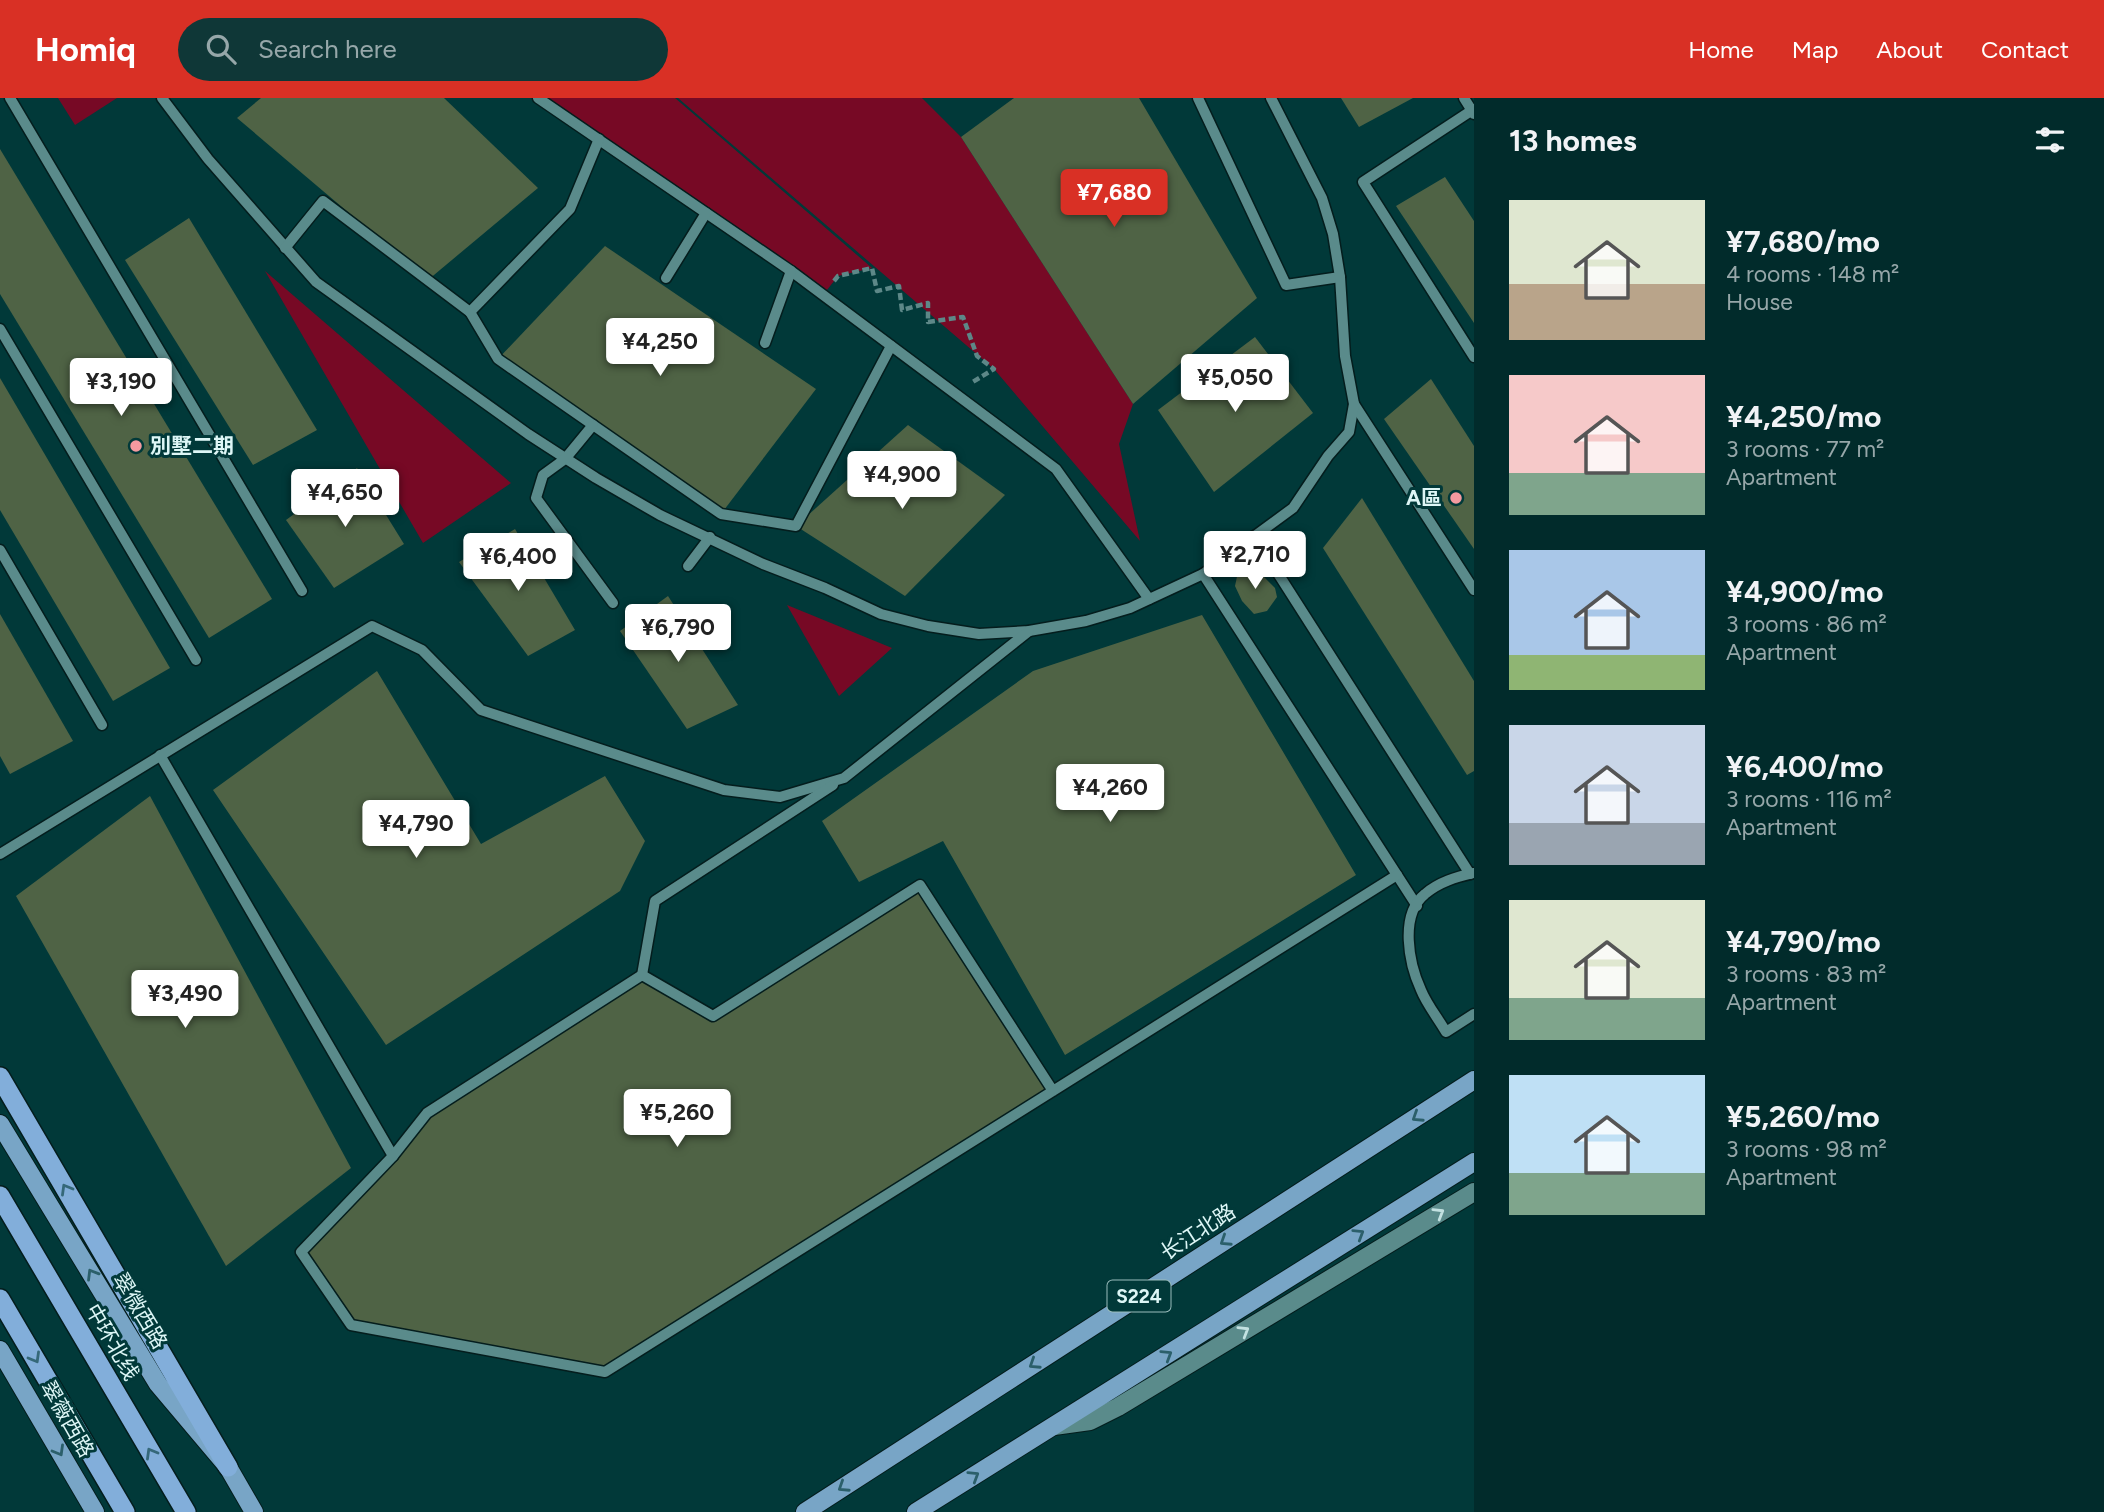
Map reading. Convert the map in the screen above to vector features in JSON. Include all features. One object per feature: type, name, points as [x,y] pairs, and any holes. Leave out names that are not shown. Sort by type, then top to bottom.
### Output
[{"type":"highway","points":[[0,1077],[228,1467]]},
{"type":"highway","name":"中环北线","points":[[0,1196],[186,1512]]},
{"type":"highway","points":[[0,1299],[125,1512]]},
{"type":"main road","name":"长江北路","points":[[805,1512],[1474,1080]]},
{"type":"main road","name":"翠微西路","points":[[0,1124],[158,1384],[228,1467],[254,1512]]},
{"type":"main road","points":[[916,1512],[1474,1162]]},
{"type":"main road","name":"翠薇西路","points":[[0,1350],[95,1512]]},
{"type":"street","points":[[1054,1426],[1090,1421],[1118,1407],[1474,1192]]},
{"type":"lane","points":[[10,98],[302,591]]},
{"type":"lane","points":[[162,98],[208,159],[316,282],[565,459],[660,514],[763,564],[881,614],[928,626],[979,634],[1029,631],[1086,621],[1130,608],[1203,574],[1293,508],[1328,456],[1349,432],[1353,404],[1345,356],[1340,276],[1333,234],[1322,198],[1271,98]]},
{"type":"lane","points":[[538,98],[790,271],[1056,469],[1149,599]]},
{"type":"lane","points":[[1198,98],[1286,285],[1340,276]]},
{"type":"lane","points":[[1464,98],[1473,111],[1363,182],[1474,357]]},
{"type":"lane","points":[[470,312],[570,209],[599,139]]},
{"type":"lane","points":[[285,248],[323,201],[470,312],[498,359],[721,514],[796,526],[891,346]]},
{"type":"lane","points":[[666,278],[706,213]]},
{"type":"lane","points":[[765,343],[790,271]]},
{"type":"lane","points":[[0,329],[196,660]]},
{"type":"lane","points":[[1353,404],[1474,590]]},
{"type":"lane","points":[[593,425],[565,459],[543,475],[536,498],[613,603]]},
{"type":"lane","points":[[1254,536],[1472,874],[1450,879],[1423,895],[1410,918],[1408,950],[1421,990],[1446,1032],[1474,1014]]},
{"type":"lane","points":[[688,566],[710,537]]},
{"type":"lane","points":[[0,550],[102,725]]},
{"type":"lane","points":[[1203,574],[1417,906]]},
{"type":"lane","points":[[0,853],[372,626],[422,650],[481,710],[724,790],[779,797],[844,778]]},
{"type":"lane","points":[[1029,631],[844,778],[655,901],[642,975],[427,1113],[393,1156],[301,1252],[351,1325],[605,1372],[1397,875]]},
{"type":"lane","points":[[160,755],[393,1156]]},
{"type":"lane","points":[[642,975],[713,1016],[920,886],[1053,1091]]},
{"type":"path","points":[[823,295],[838,276],[872,268],[877,291],[899,286],[902,310],[928,303],[928,322],[963,317],[976,356],[994,369],[955,393]]},
{"type":"shaded area","points":[[58,98],[117,98],[75,125]]},
{"type":"shaded area","points":[[537,98],[675,98],[872,268],[838,276],[823,295]]},
{"type":"shaded area","points":[[678,98],[922,98],[961,137],[1133,404],[1119,444],[1140,541],[994,369]]},
{"type":"shaded area","points":[[265,271],[511,483],[423,543]]},
{"type":"shaded area","points":[[787,605],[892,648],[839,696]]},
{"type":"building","points":[[261,98],[444,98],[538,188],[428,280],[237,118]]},
{"type":"building","points":[[1014,98],[1139,98],[1257,298],[1133,404],[961,137]]},
{"type":"building","points":[[1341,98],[1413,98],[1359,127]]},
{"type":"building","name":"別墅二期","points":[[0,149],[272,599],[209,638],[0,294]]},
{"type":"building","points":[[1445,177],[1474,221],[1474,323],[1396,206]]},
{"type":"building","points":[[189,218],[317,430],[253,465],[125,260]]},
{"type":"building","points":[[605,246],[816,389],[721,514],[498,359]]},
{"type":"building","points":[[1255,337],[1313,413],[1214,492],[1158,410]]},
{"type":"building","points":[[0,378],[170,668],[113,701],[0,510]]},
{"type":"building","name":"A區","points":[[1431,379],[1474,446],[1474,549],[1384,419]]},
{"type":"building","points":[[908,425],[1005,495],[905,596],[796,526]]},
{"type":"building","points":[[357,468],[404,544],[334,588],[286,520]]},
{"type":"building","points":[[1362,498],[1474,681],[1474,771],[1467,775],[1323,548]]},
{"type":"building","points":[[515,529],[575,630],[528,656],[459,562]]},
{"type":"building","points":[[1256,569],[1275,588],[1277,597],[1267,611],[1254,614],[1242,601],[1235,586],[1238,572]]},
{"type":"building","points":[[668,596],[738,705],[687,729],[620,631]]},
{"type":"building","points":[[0,614],[73,741],[10,774],[0,756]]},
{"type":"building","points":[[1202,615],[1356,875],[1065,1055],[943,841],[859,882],[822,821],[1033,671]]},
{"type":"building","points":[[377,671],[481,844],[605,776],[645,841],[620,891],[386,1045],[213,790]]},
{"type":"building","points":[[150,796],[351,1168],[226,1266],[16,896]]},
{"type":"building","points":[[920,885],[1053,1091],[605,1372],[351,1325],[301,1252],[427,1113],[642,975],[713,1016]]},
{"type":"place","name":"別墅二期","points":[[136,446]]},
{"type":"place","name":"A區","points":[[1456,498]]}]
